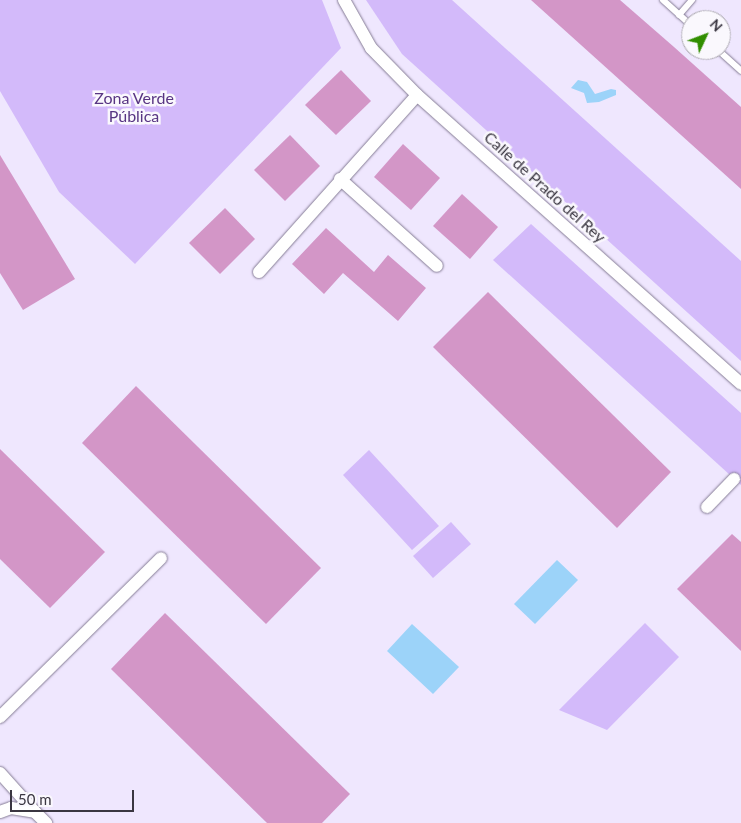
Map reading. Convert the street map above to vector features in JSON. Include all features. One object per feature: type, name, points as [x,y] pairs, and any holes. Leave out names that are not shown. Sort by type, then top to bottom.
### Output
[{"type":"street","name":"Calle de Prado del Rey","points":[[344,0],[371,48],[417,95],[741,384]]},
{"type":"street","points":[[259,272],[340,179],[417,95]]},
{"type":"street","points":[[340,179],[437,266]]},
{"type":"street","points":[[707,507],[737,475]]},
{"type":"street","points":[[0,717],[161,558]]},
{"type":"street","points":[[0,772],[46,823]]},
{"type":"street","points":[[0,812],[11,808],[35,812]]},
{"type":"lane","points":[[663,0],[679,15],[692,0]]},
{"type":"lane","points":[[729,60],[741,71]]},
{"type":"green space","name":"Zona Verde Pública","points":[[0,0],[322,0],[341,48],[135,264],[59,192],[0,91]]},
{"type":"green space","points":[[366,0],[452,0],[741,261],[741,361],[402,54]]},
{"type":"green space","points":[[531,224],[741,413],[741,485],[493,260]]},
{"type":"green space","points":[[369,450],[439,526],[412,550],[343,475]]},
{"type":"green space","points":[[451,522],[471,544],[433,578],[413,556]]},
{"type":"green space","points":[[645,623],[679,657],[607,730],[559,710]]},
{"type":"water","points":[[578,80],[587,82],[595,94],[611,89],[616,90],[616,95],[599,102],[587,103],[584,93],[571,88]]},
{"type":"water","points":[[557,560],[578,580],[535,624],[514,604]]},
{"type":"water","points":[[412,624],[459,667],[433,694],[387,651]]},
{"type":"building","points":[[531,0],[620,0],[681,53],[681,60],[689,60],[741,107],[741,189]]},
{"type":"building","points":[[341,70],[371,101],[336,135],[305,105]]},
{"type":"building","points":[[290,135],[320,166],[285,201],[254,170]]},
{"type":"building","points":[[403,144],[440,178],[411,210],[374,177]]},
{"type":"building","points":[[0,155],[75,279],[23,310],[0,273]]},
{"type":"building","points":[[462,194],[498,227],[470,259],[433,226]]},
{"type":"building","points":[[225,208],[255,239],[220,274],[189,243]]},
{"type":"building","points":[[326,228],[374,272],[388,255],[426,288],[398,321],[343,273],[324,294],[292,264]]},
{"type":"building","points":[[488,292],[671,472],[617,528],[433,347]]},
{"type":"building","points":[[136,386],[321,568],[266,624],[82,443]]},
{"type":"building","points":[[0,449],[105,552],[50,608],[0,559]]},
{"type":"building","points":[[732,534],[741,542],[741,651],[677,589]]},
{"type":"building","points":[[165,613],[350,794],[322,823],[267,823],[111,669]]}]
